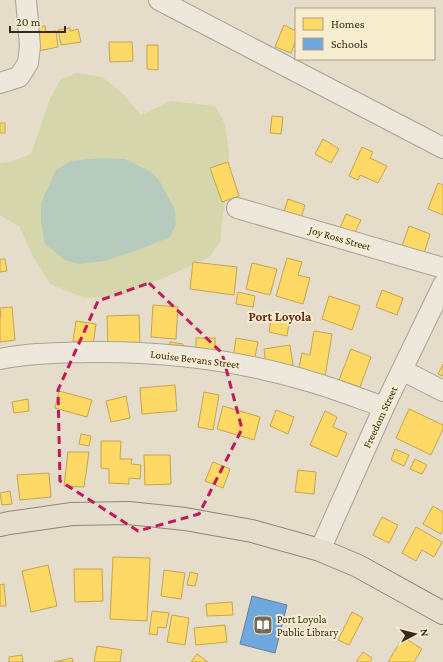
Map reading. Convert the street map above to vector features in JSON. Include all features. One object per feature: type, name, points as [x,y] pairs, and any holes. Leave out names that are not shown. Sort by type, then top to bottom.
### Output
[{"type":"main road","points":[[0,525],[72,514],[129,513],[185,519],[252,531],[320,550],[358,566],[443,613]]},
{"type":"street","points":[[0,83],[19,77],[28,63],[30,46],[26,0]]},
{"type":"street","points":[[159,0],[443,148]]},
{"type":"street","name":"Joy Ross Street","points":[[237,208],[443,268]]},
{"type":"street","name":"Freedom Street","points":[[320,550],[384,407],[443,286]]},
{"type":"street","name":"Louise Bevans Street","points":[[0,359],[49,353],[139,352],[182,356],[224,362],[268,371],[314,383],[384,407]]},
{"type":"street","points":[[402,370],[443,391]]},
{"type":"highlighted area","points":[[149,283],[222,353],[242,429],[199,514],[138,531],[60,481],[58,390],[98,301]]},
{"type":"green space","points":[[76,73],[102,77],[122,93],[141,115],[171,101],[215,106],[225,124],[229,154],[228,180],[221,229],[221,240],[209,257],[121,296],[85,298],[50,284],[33,256],[19,226],[0,215],[0,163],[11,162],[31,154],[49,101],[60,80]]},
{"type":"shaded area","points":[[101,158],[125,159],[151,172],[160,182],[175,210],[176,224],[170,237],[105,261],[79,264],[65,260],[45,244],[41,222],[41,203],[56,170],[71,161]]},
{"type":"building: Homes","points":[[284,25],[295,30],[295,43],[291,53],[275,47]]},
{"type":"building: Homes","points":[[45,26],[46,32],[56,31],[58,47],[38,51],[34,28]]},
{"type":"building: Homes","points":[[70,28],[70,31],[78,29],[81,42],[61,45],[58,30]]},
{"type":"building: Homes","points":[[109,42],[132,42],[133,61],[110,62]]},
{"type":"building: Homes","points":[[147,45],[158,45],[158,70],[147,69]]},
{"type":"building: Homes","points":[[272,116],[283,117],[281,134],[270,133]]},
{"type":"building: Homes","points":[[0,123],[5,123],[5,133],[0,133]]},
{"type":"building: Homes","points":[[323,139],[339,149],[331,163],[315,154]]},
{"type":"building: Homes","points":[[362,147],[373,152],[370,158],[387,166],[378,183],[360,175],[358,180],[349,176]]},
{"type":"building: Homes","points":[[228,162],[239,196],[222,202],[210,168]]},
{"type":"building: Homes","points":[[438,183],[443,185],[443,215],[428,209]]},
{"type":"building: Homes","points":[[288,199],[305,205],[299,224],[282,218]]},
{"type":"building: Homes","points":[[346,214],[361,220],[354,234],[340,228]]},
{"type":"building: Homes","points":[[409,226],[430,234],[422,260],[400,252]]},
{"type":"building: Homes","points":[[287,258],[302,262],[298,275],[310,278],[303,304],[276,296]]},
{"type":"building: Homes","points":[[0,259],[5,259],[7,271],[0,272]]},
{"type":"building: Homes","points":[[193,262],[237,267],[234,295],[190,289]]},
{"type":"building: Homes","points":[[252,263],[277,269],[270,295],[246,289]]},
{"type":"building: Homes","points":[[382,290],[403,298],[397,315],[376,307]]},
{"type":"building: Homes","points":[[238,292],[255,296],[253,307],[236,304]]},
{"type":"building: Homes","points":[[329,296],[360,306],[352,330],[322,319]]},
{"type":"building: Homes","points":[[153,305],[178,307],[176,339],[151,337]]},
{"type":"building: Homes","points":[[12,307],[15,340],[0,342],[0,308]]},
{"type":"building: Homes","points":[[272,314],[290,318],[287,336],[269,332]]},
{"type":"building: Homes","points":[[139,315],[140,344],[108,345],[107,316]]},
{"type":"building: Homes","points":[[76,321],[96,324],[93,345],[73,341]]},
{"type":"building: Homes","points":[[314,331],[332,334],[325,377],[298,373],[302,353],[310,355]]},
{"type":"building: Homes","points":[[196,338],[215,338],[215,354],[196,354]]},
{"type":"building: Homes","points":[[236,338],[258,342],[254,362],[233,359]]},
{"type":"building: Homes","points":[[170,342],[183,344],[181,355],[168,353]]},
{"type":"building: Homes","points":[[290,345],[293,365],[266,368],[264,349]]},
{"type":"building: Homes","points":[[351,349],[371,357],[360,387],[339,380]]},
{"type":"building: Homes","points":[[443,364],[443,376],[438,374]]},
{"type":"building: Homes","points":[[175,385],[177,411],[142,414],[140,388]]},
{"type":"building: Homes","points":[[59,391],[92,400],[87,417],[55,408]]},
{"type":"building: Homes","points":[[204,392],[219,395],[213,430],[198,427]]},
{"type":"building: Homes","points":[[126,396],[130,418],[111,422],[106,401]]},
{"type":"building: Homes","points":[[28,399],[29,411],[14,413],[12,402]]},
{"type":"building: Homes","points":[[223,406],[260,417],[254,440],[217,429]]},
{"type":"building: Homes","points":[[409,409],[443,425],[443,429],[431,455],[396,438]]},
{"type":"building: Homes","points":[[276,410],[294,417],[288,434],[270,426]]},
{"type":"building: Homes","points":[[325,411],[337,417],[333,427],[347,433],[337,457],[310,445]]},
{"type":"building: Homes","points":[[81,434],[91,436],[89,446],[79,444]]},
{"type":"building: Homes","points":[[101,441],[121,441],[120,459],[132,459],[131,464],[141,465],[140,479],[129,478],[129,484],[109,483],[109,469],[101,468]]},
{"type":"building: Homes","points":[[395,449],[409,455],[404,466],[391,460]]},
{"type":"building: Homes","points":[[68,452],[89,452],[84,487],[64,486]]},
{"type":"building: Homes","points":[[144,455],[170,455],[171,484],[145,485]]},
{"type":"building: Homes","points":[[415,459],[427,465],[422,474],[410,469]]},
{"type":"building: Homes","points":[[213,462],[230,469],[223,488],[205,481]]},
{"type":"building: Homes","points":[[298,470],[316,472],[314,494],[295,492]]},
{"type":"building: Homes","points":[[49,473],[51,497],[20,500],[17,475]]},
{"type":"building: Homes","points":[[10,491],[12,504],[2,505],[0,493]]},
{"type":"building: Homes","points":[[433,506],[443,512],[443,530],[441,534],[423,524]]},
{"type":"building: Homes","points":[[382,517],[398,525],[389,543],[373,535]]},
{"type":"building: Homes","points":[[416,527],[442,542],[434,557],[422,550],[416,561],[402,553]]},
{"type":"building: Homes","points":[[113,557],[150,558],[147,621],[110,619]]},
{"type":"building: Homes","points":[[48,565],[57,606],[31,612],[22,571]]},
{"type":"building: Homes","points":[[74,569],[102,569],[103,601],[75,602]]},
{"type":"building: Homes","points":[[164,570],[185,573],[181,599],[161,596]]},
{"type":"building: Homes","points":[[190,572],[198,574],[195,586],[187,585]]},
{"type":"building: Homes","points":[[4,584],[6,606],[0,606],[0,585]]},
{"type":"building: Homes","points":[[232,602],[233,615],[207,616],[206,604]]},
{"type":"building: Homes","points":[[152,611],[169,613],[166,628],[158,627],[157,635],[149,634]]},
{"type":"building: Homes","points":[[352,612],[363,618],[349,645],[338,640]]},
{"type":"building: Homes","points":[[172,615],[189,618],[185,645],[167,642]]},
{"type":"building: Homes","points":[[225,625],[227,642],[196,645],[194,628]]},
{"type":"building: Homes","points":[[403,637],[422,649],[414,662],[388,662]]},
{"type":"building: Homes","points":[[97,646],[122,650],[120,662],[94,662]]},
{"type":"building: Homes","points":[[363,652],[372,658],[370,662],[356,662]]},
{"type":"building: Homes","points":[[197,654],[208,662],[191,662]]},
{"type":"building: Homes","points":[[22,655],[23,662],[9,662],[9,657]]},
{"type":"building: Homes","points":[[72,658],[73,662],[54,662]]},
{"type":"building: Schools","name":"Port Loyola Public Library","points":[[252,596],[287,605],[275,653],[240,644]]},
{"type":"place","name":"Port Loyola Public Library","points":[[263,625]]},
{"type":"district","name":"Port Loyola","points":[[280,316]]}]
